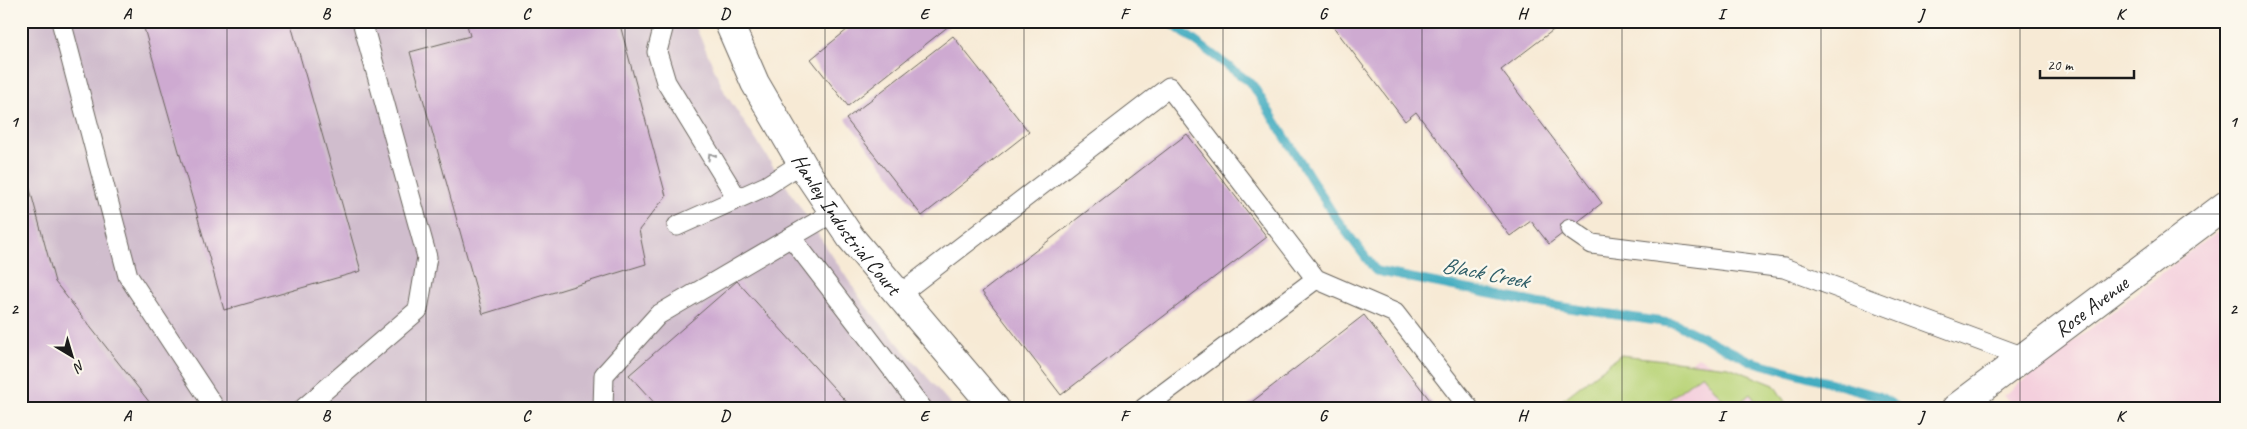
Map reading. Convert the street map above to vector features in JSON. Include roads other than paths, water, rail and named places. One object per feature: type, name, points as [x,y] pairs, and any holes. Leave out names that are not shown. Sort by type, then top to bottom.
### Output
[{"type":"street","name":"Hanley Industrial Court","points":[[728,21],[756,83],[802,163],[851,238],[995,408]]},
{"type":"street","name":"Rose Avenue","points":[[1956,408],[2226,205]]},
{"type":"lane","points":[[61,21],[128,276],[215,408]]},
{"type":"lane","points":[[304,408],[418,310],[427,257],[362,21]]},
{"type":"lane","points":[[665,21],[657,52],[666,82],[737,198]]},
{"type":"lane","points":[[900,294],[1169,87],[1316,279],[1395,312],[1469,408]]},
{"type":"lane","points":[[677,226],[766,186],[802,163]]},
{"type":"lane","points":[[603,408],[604,375],[658,315],[834,212]]},
{"type":"lane","points":[[1570,228],[1592,244],[1784,268],[2024,357]]},
{"type":"lane","points":[[791,237],[922,408]]},
{"type":"lane","points":[[1144,408],[1316,279]]},
{"type":"waterway","name":"Black Creek","points":[[1168,21],[1252,84],[1335,217],[1376,271],[1537,303],[1676,324],[1751,361],[1879,396],[1899,408]]}]
